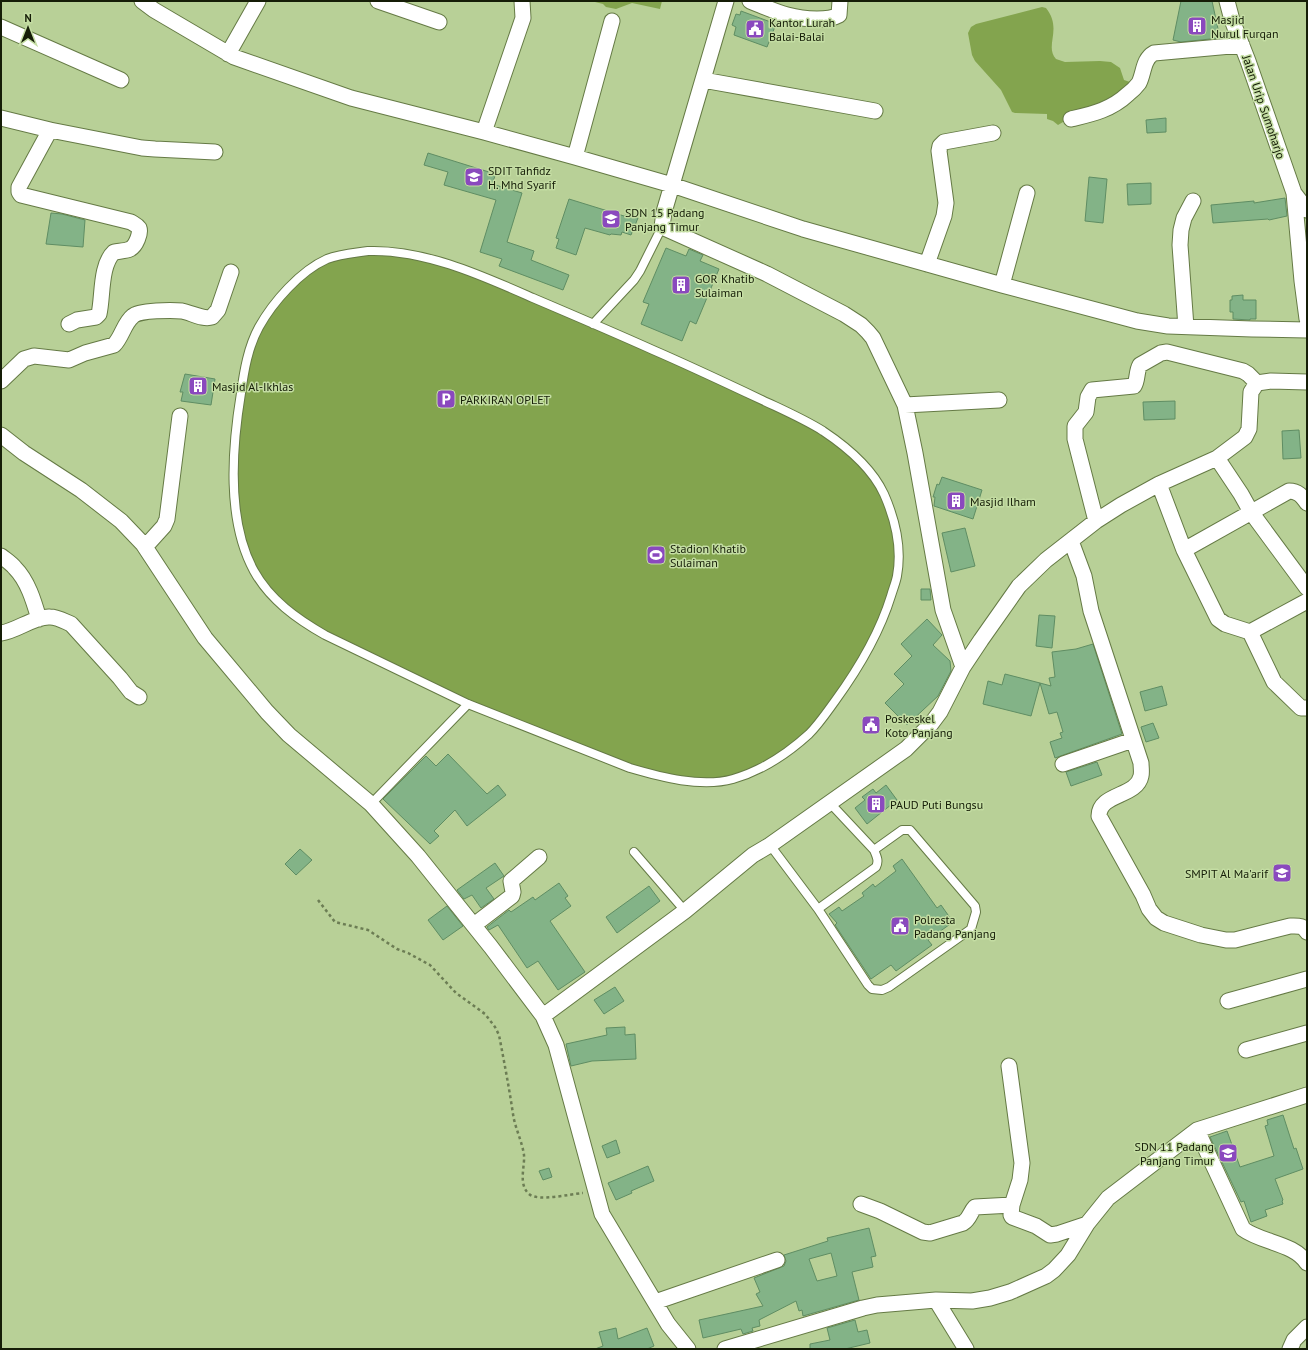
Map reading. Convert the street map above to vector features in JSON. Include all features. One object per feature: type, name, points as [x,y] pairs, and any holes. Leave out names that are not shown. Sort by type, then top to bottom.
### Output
[{"type":"street","points":[[142,1],[154,10],[234,57],[351,98],[484,132],[672,185],[803,229],[926,264],[1137,321],[1186,327],[1307,330]]},
{"type":"street","points":[[228,54],[258,1]]},
{"type":"street","points":[[378,1],[439,22]]},
{"type":"street","points":[[484,132],[523,18],[522,1]]},
{"type":"street","points":[[726,1],[664,212],[662,227],[767,274],[844,314],[861,326],[873,338],[905,405],[943,610],[963,668]]},
{"type":"street","points":[[750,1],[788,16],[798,18],[829,19],[839,15],[840,1]]},
{"type":"street","name":"Jalan Urip Sumoharjo","points":[[1227,1],[1232,20],[1294,193],[1307,210]]},
{"type":"street","points":[[575,157],[612,21]]},
{"type":"street","points":[[1,27],[121,80]]},
{"type":"street","points":[[1071,119],[1101,111],[1121,101],[1136,87],[1142,76],[1146,60],[1154,53],[1242,45]]},
{"type":"street","points":[[703,80],[875,111]]},
{"type":"street","points":[[2,123],[50,130],[148,148],[215,152]]},
{"type":"street","points":[[50,130],[19,187],[19,192],[21,195],[131,222],[136,225],[140,232],[133,247],[114,252],[108,259],[101,289],[98,314],[96,317],[77,320],[69,324]]},
{"type":"street","points":[[926,264],[944,216],[946,203],[939,152],[940,146],[944,142],[993,133]]},
{"type":"street","points":[[1002,285],[1026,192]]},
{"type":"street","points":[[1294,193],[1307,319]]},
{"type":"street","points":[[1186,327],[1180,245],[1184,218],[1193,201]]},
{"type":"street","points":[[1,381],[24,359],[29,357],[34,356],[69,360],[85,353],[114,345],[133,316],[138,313],[175,311],[187,312],[205,318],[212,317],[218,310],[231,272]]},
{"type":"street","points":[[1096,521],[1075,439],[1075,426],[1086,412],[1088,397],[1092,390],[1134,386],[1140,365],[1161,353],[1167,352],[1243,371],[1257,383]]},
{"type":"street","points":[[543,1016],[685,911],[753,855],[770,845],[906,749],[931,724],[940,712],[963,668],[1019,586],[1046,560],[1096,521],[1159,484],[1217,458],[1245,437],[1248,433],[1251,392],[1257,383],[1271,380],[1307,382]]},
{"type":"street","points":[[905,405],[999,400]]},
{"type":"street","points":[[145,547],[164,526],[167,519],[180,416]]},
{"type":"street","points":[[1,435],[24,453],[81,490],[121,521],[145,547],[205,638],[266,712],[289,735],[371,804],[418,856],[474,925],[543,1016],[556,1045],[602,1214],[668,1324],[688,1349]]},
{"type":"street","points":[[1217,458],[1251,512],[1307,588]]},
{"type":"street","points":[[1159,484],[1184,550],[1218,619],[1225,624],[1250,632],[1307,601]]},
{"type":"street","points":[[1184,550],[1289,491],[1300,493],[1307,503]]},
{"type":"street","points":[[1071,540],[1084,576],[1091,611],[1141,763],[1142,774],[1140,780],[1133,787],[1103,804],[1099,811],[1099,816],[1143,895],[1149,909],[1156,918],[1164,923],[1201,935],[1226,940],[1235,940],[1290,926],[1302,926],[1307,932]]},
{"type":"street","points":[[1,556],[15,567],[20,575],[34,601],[39,619]]},
{"type":"street","points":[[1,633],[14,630],[48,616],[71,624],[131,692],[139,697]]},
{"type":"street","points":[[1250,632],[1274,682],[1301,708],[1307,708]]},
{"type":"street","points":[[1063,764],[1133,740]]},
{"type":"street","points":[[474,925],[512,896],[513,892],[511,881],[539,857]]},
{"type":"street","points":[[1228,1001],[1307,979]]},
{"type":"street","points":[[1246,1050],[1307,1034]]},
{"type":"street","points":[[1009,1066],[1022,1163],[1020,1180],[1012,1205],[1011,1215],[1012,1217],[1036,1226],[1050,1235],[1087,1224]]},
{"type":"street","points":[[725,1349],[863,1308],[936,1300],[972,1301],[990,1298],[1010,1292],[1046,1276],[1054,1270],[1068,1255],[1087,1224],[1108,1198],[1197,1130],[1307,1095]]},
{"type":"street","points":[[1197,1130],[1243,1229],[1254,1236],[1280,1244],[1302,1256],[1307,1263]]},
{"type":"street","points":[[861,1204],[930,1234],[967,1221],[975,1207],[1012,1205]]},
{"type":"street","points":[[655,1302],[777,1260]]},
{"type":"street","points":[[936,1300],[966,1349]]},
{"type":"street","points":[[1290,1349],[1294,1340],[1307,1327]]},
{"type":"lane","points":[[593,324],[634,280],[662,227]]},
{"type":"lane","points":[[368,251],[394,252],[431,259],[446,263],[493,281],[593,324],[692,367],[805,420],[835,440],[870,471],[885,495],[894,521],[899,548],[897,577],[881,626],[869,650],[848,683],[820,722],[808,734],[775,761],[758,770],[732,780],[702,782],[657,776],[630,768],[468,704],[325,635],[308,626],[283,607],[261,582],[254,571],[242,542],[237,518],[234,480],[235,429],[244,374],[251,344],[259,326],[278,300],[299,278],[315,266],[327,259],[340,255],[368,251]]},
{"type":"lane","points":[[371,804],[468,704]]},
{"type":"lane","points":[[818,909],[876,867],[878,863],[874,850],[829,802]]},
{"type":"lane","points":[[770,845],[818,909],[868,985],[872,989],[882,990],[889,987],[971,929],[976,912],[975,906],[910,830],[902,830],[874,850]]},
{"type":"lane","points":[[634,852],[685,911]]},
{"type":"path","points":[[318,900],[335,922],[368,930],[397,949],[430,964],[456,993],[485,1014],[495,1027],[499,1035],[514,1118],[524,1154],[523,1182],[524,1188],[528,1193],[539,1198],[596,1192]]},
{"type":"green space","points":[[591,1],[662,1],[660,9],[632,3],[616,9]]},
{"type":"green space","points":[[1042,7],[1046,8],[1053,23],[1052,48],[1056,59],[1065,62],[1111,62],[1120,68],[1124,80],[1136,84],[1096,115],[1063,122],[1058,125],[1047,119],[1047,114],[1012,112],[1001,90],[975,61],[972,55],[968,33],[971,27],[976,24]]},
{"type":"green space","points":[[368,253],[431,261],[493,283],[691,368],[822,432],[869,472],[883,495],[897,548],[895,577],[868,649],[818,721],[789,748],[757,768],[716,780],[657,774],[468,702],[326,633],[289,610],[262,581],[249,556],[239,518],[236,480],[237,429],[253,345],[279,302],[300,280],[328,261]]},
{"type":"building","name":"Masjid Nurul Furqan","points":[[1181,1],[1212,1],[1220,38],[1181,42],[1173,40]]},
{"type":"building","name":"Kantor Lurah Balai-Balai","points":[[741,11],[776,24],[767,47],[734,35],[736,27],[732,25],[736,14],[740,15]]},
{"type":"building","points":[[1166,118],[1166,132],[1147,133],[1146,120]]},
{"type":"building","points":[[428,153],[489,172],[488,174],[495,176],[492,184],[522,193],[507,242],[534,251],[531,260],[569,275],[563,290],[499,266],[502,259],[480,252],[496,200],[444,185],[448,172],[424,165]]},
{"type":"building","points":[[1089,177],[1107,179],[1103,223],[1085,221]]},
{"type":"building","points":[[1151,183],[1151,204],[1128,205],[1127,184]]},
{"type":"building","points":[[1285,198],[1287,216],[1269,220],[1213,223],[1211,205],[1254,201],[1254,203]]},
{"type":"building","points":[[569,199],[624,216],[626,214],[638,218],[631,235],[622,232],[621,235],[610,235],[585,228],[576,255],[556,248],[559,239],[556,238]]},
{"type":"building","points":[[51,213],[62,214],[85,220],[83,247],[46,244]]},
{"type":"building","name":"GOR Khatib Sulaiman","points":[[666,248],[686,256],[689,249],[703,255],[700,261],[719,269],[696,324],[690,321],[682,341],[641,324],[649,304],[643,302]]},
{"type":"building","points":[[1243,295],[1243,300],[1256,300],[1256,319],[1233,319],[1233,312],[1230,312],[1230,300],[1232,300],[1232,296]]},
{"type":"building","name":"Masjid Al-Ikhlas","points":[[185,374],[215,379],[211,405],[181,401],[183,392],[180,392]]},
{"type":"building","points":[[1175,401],[1175,419],[1144,420],[1143,402]]},
{"type":"building","points":[[1299,430],[1301,458],[1283,459],[1282,431]]},
{"type":"building","name":"Masjid Ilham","points":[[942,477],[982,490],[973,519],[934,506],[935,497],[933,497],[937,484],[939,485]]},
{"type":"building","points":[[965,528],[975,566],[951,572],[942,533]]},
{"type":"building","points":[[921,589],[930,589],[931,600],[921,600]]},
{"type":"building","points":[[1039,615],[1055,616],[1052,648],[1036,646]]},
{"type":"building","points":[[927,619],[942,635],[933,645],[950,661],[951,671],[938,696],[907,725],[885,703],[904,684],[894,674],[912,656],[901,644]]},
{"type":"building","points":[[1093,644],[1122,734],[1055,758],[1050,742],[1062,738],[1060,733],[1063,732],[1057,712],[1049,714],[1040,683],[1051,686],[1049,678],[1055,677],[1052,652],[1076,649]]},
{"type":"building","points":[[1005,674],[1040,683],[1031,716],[983,704],[988,681],[1002,685]]},
{"type":"building","points":[[1162,686],[1167,705],[1145,711],[1140,692]]},
{"type":"building","points":[[1153,723],[1159,738],[1146,742],[1141,727]]},
{"type":"building","points":[[448,754],[487,794],[498,785],[506,795],[467,826],[455,810],[434,831],[439,836],[430,844],[383,799],[426,756],[436,766]]},
{"type":"building","points":[[1097,762],[1102,775],[1071,786],[1066,772]]},
{"type":"building","name":"PAUD Puti Bungsu","points":[[886,785],[897,800],[867,824],[855,808],[865,800],[862,797],[873,789],[876,793]]},
{"type":"building","points":[[300,849],[312,860],[296,875],[285,864]]},
{"type":"building","points":[[902,859],[937,908],[941,905],[953,922],[928,940],[932,945],[896,971],[891,965],[871,979],[835,925],[837,923],[829,914],[839,907],[842,911],[864,896],[862,893],[873,884],[875,887],[896,871],[893,866]]},
{"type":"building","points":[[495,863],[504,876],[486,888],[494,899],[481,908],[472,895],[464,899],[457,890]]},
{"type":"building","points":[[559,883],[568,896],[565,898],[571,906],[550,921],[585,972],[558,990],[538,961],[527,968],[498,925],[489,930],[487,927],[509,910],[511,912],[533,897],[535,900]]},
{"type":"building","points":[[649,886],[660,901],[617,933],[606,917]]},
{"type":"building","points":[[447,906],[463,926],[443,940],[428,920]]},
{"type":"building","points":[[615,987],[624,1001],[604,1014],[594,1000]]},
{"type":"building","points":[[625,1027],[625,1035],[635,1034],[636,1059],[592,1061],[571,1066],[566,1044],[607,1035],[606,1028]]},
{"type":"building","points":[[1283,1115],[1294,1149],[1296,1148],[1303,1169],[1275,1179],[1283,1200],[1283,1204],[1265,1210],[1267,1216],[1251,1222],[1244,1201],[1241,1202],[1210,1137],[1227,1131],[1240,1167],[1274,1156],[1265,1126],[1268,1125],[1267,1120]]},
{"type":"building","points":[[616,1140],[620,1153],[607,1158],[602,1146]]},
{"type":"building","points":[[648,1166],[654,1181],[631,1191],[632,1193],[616,1200],[608,1183]]},
{"type":"building","points":[[549,1168],[552,1177],[543,1180],[539,1171]]},
{"type":"building","points":[[869,1228],[876,1256],[871,1257],[873,1267],[852,1272],[859,1300],[803,1316],[802,1310],[799,1311],[796,1301],[759,1320],[760,1326],[752,1328],[753,1331],[743,1334],[741,1329],[703,1338],[699,1320],[763,1306],[756,1294],[760,1292],[754,1278],[784,1266],[786,1261],[784,1255],[828,1241],[827,1238]],"holes":[[[831,1253],[837,1276],[817,1281],[809,1259]]]},
{"type":"building","points":[[855,1320],[858,1332],[867,1330],[870,1343],[845,1349],[810,1349],[810,1344],[830,1340],[827,1328]]},
{"type":"building","points":[[616,1328],[618,1339],[647,1328],[654,1346],[647,1349],[595,1349],[603,1346],[599,1332]]},
{"type":"place","name":"Masjid Nurul Furqan","points":[[1197,26]]},
{"type":"place","name":"Kantor Lurah Balai-Balai","points":[[755,29]]},
{"type":"place","name":"SDIT Tahfidz H. Mhd Syarif","points":[[474,177]]},
{"type":"place","name":"SDN 15 Padang Panjang Timur","points":[[611,219]]},
{"type":"place","name":"GOR Khatib Sulaiman","points":[[681,285]]},
{"type":"place","name":"Masjid Al-Ikhlas","points":[[198,386]]},
{"type":"place","name":"PARKIRAN OPLET","points":[[446,399]]},
{"type":"place","name":"Masjid Ilham","points":[[956,501]]},
{"type":"place","name":"Stadion Khatib Sulaiman","points":[[656,555]]},
{"type":"place","name":"Poskeskel Koto Panjang","points":[[871,725]]},
{"type":"place","name":"PAUD Puti Bungsu","points":[[876,804]]},
{"type":"place","name":"SMPIT Al Ma'arif","points":[[1282,873]]},
{"type":"place","name":"Polresta Padang Panjang","points":[[900,926]]},
{"type":"place","name":"SDN 11 Padang Panjang Timur","points":[[1228,1153]]}]
